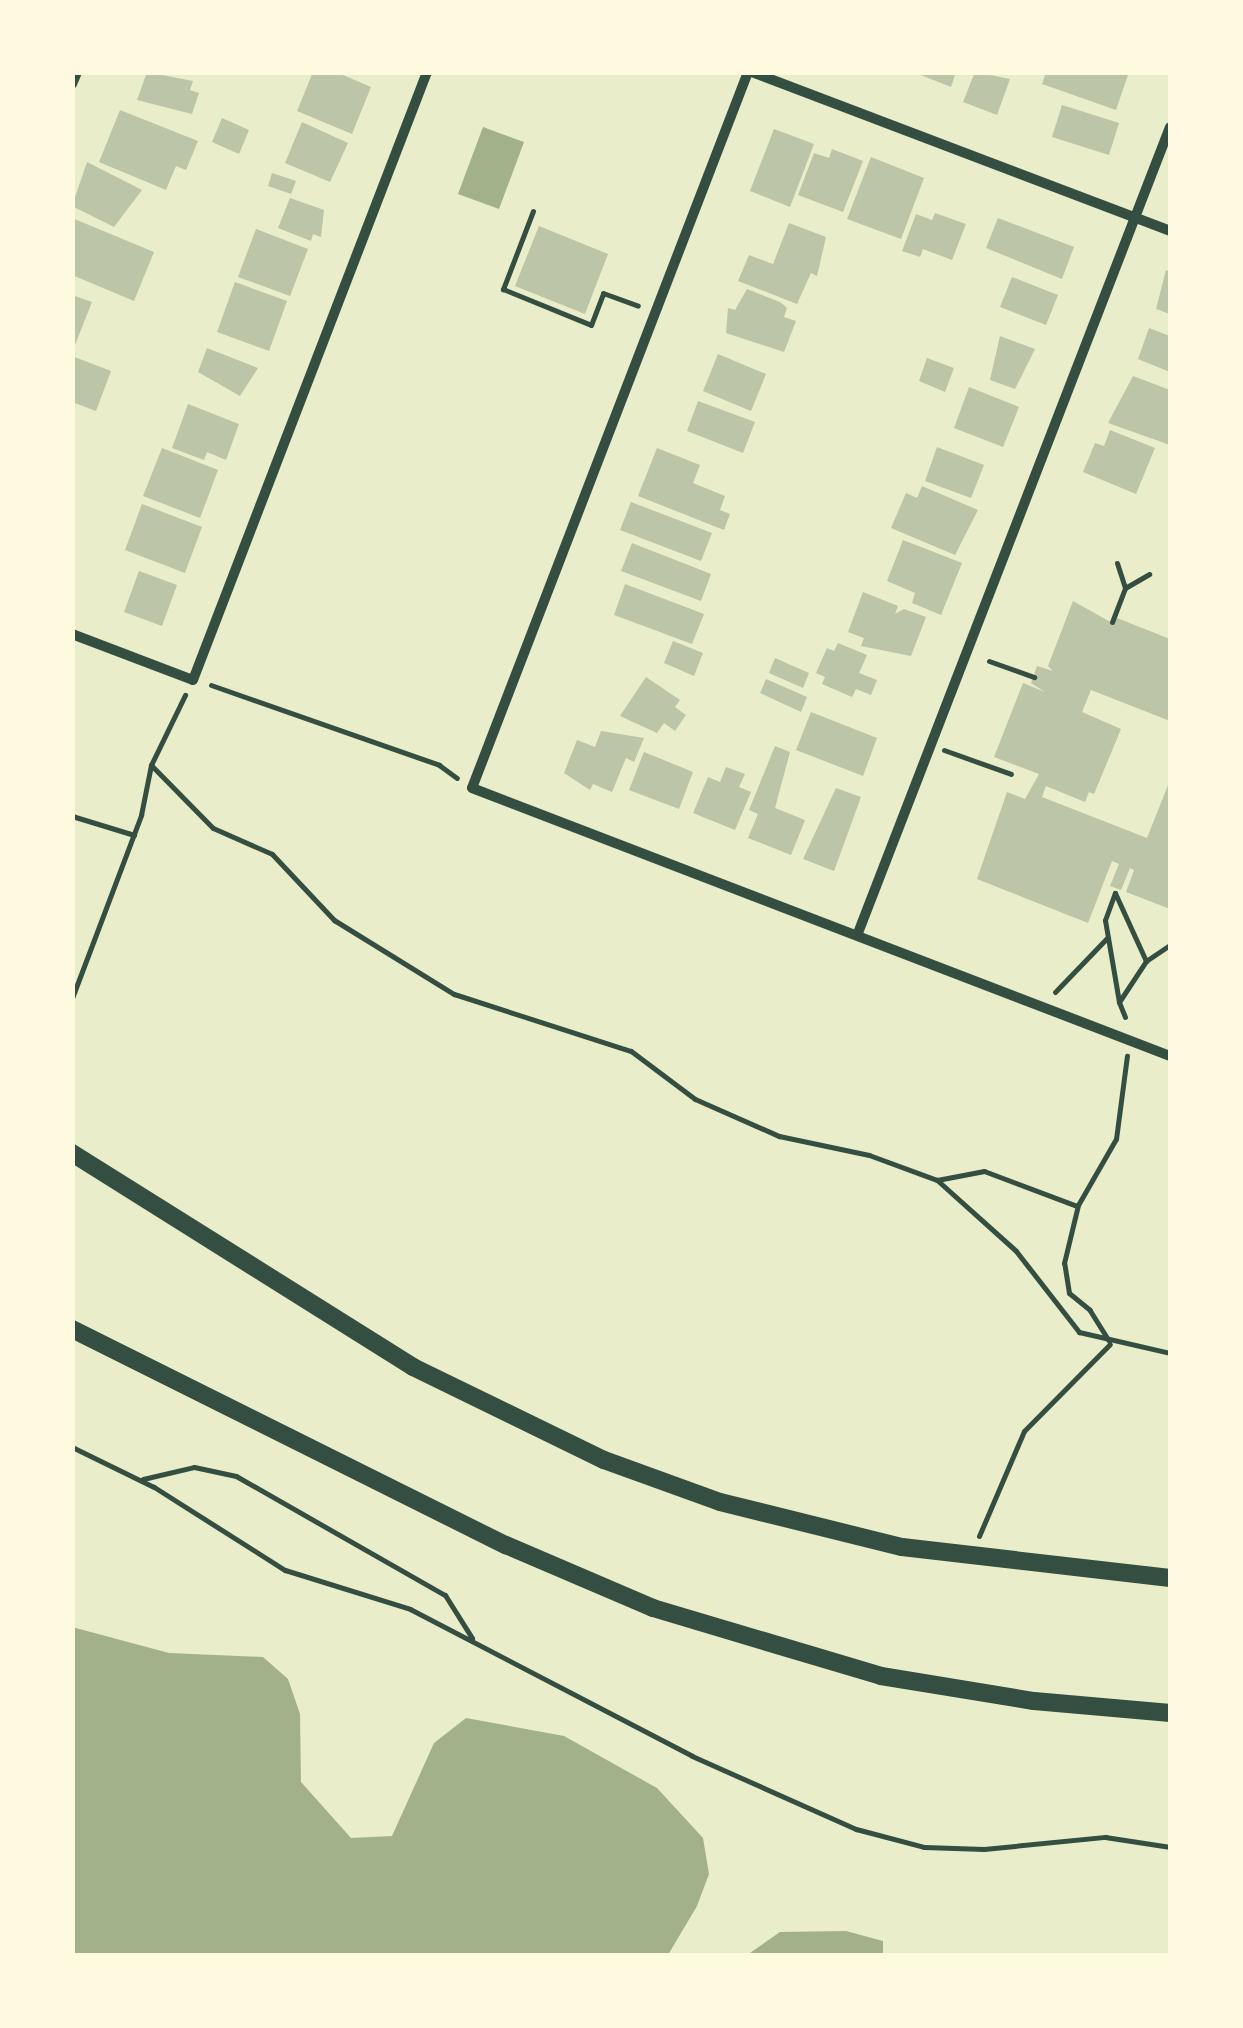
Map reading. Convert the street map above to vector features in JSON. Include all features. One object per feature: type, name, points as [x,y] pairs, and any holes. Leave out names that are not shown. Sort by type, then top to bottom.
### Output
[{"type":"highway","points":[[72,1153],[349,1330],[537,1430],[720,1502],[969,1559],[1170,1578]]},
{"type":"highway","points":[[72,1330],[506,1545],[653,1608],[881,1676],[1034,1701],[1170,1713]]},
{"type":"street","points":[[72,84],[77,72]]},
{"type":"street","points":[[72,634],[193,680],[427,72]]},
{"type":"street","points":[[1170,232],[750,72],[472,788],[1170,1056]]},
{"type":"street","points":[[858,933],[1170,127]]},
{"type":"path","points":[[532,211],[503,289],[591,325],[603,294],[655,312]]},
{"type":"path","points":[[1117,562],[1125,588]]},
{"type":"path","points":[[1112,622],[1125,588],[1148,574]]},
{"type":"path","points":[[989,662],[1034,677]]},
{"type":"path","points":[[72,998],[134,835],[151,765],[193,680],[439,765],[472,788]]},
{"type":"path","points":[[933,746],[1011,774]]},
{"type":"path","points":[[151,765],[212,828],[272,854],[334,920],[454,994],[631,1051],[695,1098],[779,1136],[869,1155],[937,1180],[1016,1252],[1079,1332],[1110,1344],[1170,1353]]},
{"type":"path","points":[[72,816],[134,835]]},
{"type":"path","points":[[1125,1017],[1118,1002],[1105,920],[1115,893],[1146,961]]},
{"type":"path","points":[[1048,1008],[1058,984],[1108,937]]},
{"type":"path","points":[[1118,1002],[1146,961],[1170,945]]},
{"type":"path","points":[[1110,1344],[1090,1310],[1069,1292],[1064,1263],[1078,1205],[1116,1139],[1130,1040]]},
{"type":"path","points":[[937,1180],[984,1171],[1078,1205]]},
{"type":"path","points":[[969,1559],[1024,1431],[1110,1344]]},
{"type":"path","points":[[72,1446],[141,1480],[284,1570],[410,1609],[708,1764],[856,1829],[924,1847],[984,1849],[1105,1837],[1170,1847]]},
{"type":"path","points":[[141,1480],[194,1466],[236,1476],[445,1595],[474,1641]]},
{"type":"shaded area","points":[[483,127],[524,142],[499,209],[458,194]]},
{"type":"shaded area","points":[[72,1627],[169,1653],[263,1657],[288,1679],[300,1714],[301,1782],[351,1838],[392,1836],[434,1743],[466,1718],[564,1736],[657,1788],[703,1838],[709,1874],[697,1906],[668,1955],[73,1955]]},
{"type":"shaded area","points":[[846,1931],[883,1941],[883,1955],[747,1955],[780,1932]]},
{"type":"building","points":[[147,72],[193,81],[190,90],[199,93],[192,114],[137,100]]},
{"type":"building","points":[[313,72],[336,72],[371,87],[352,134],[297,111]]},
{"type":"building","points":[[913,72],[956,72],[951,87]]},
{"type":"building","points":[[975,72],[1010,79],[997,115],[963,102]]},
{"type":"building","points":[[1046,72],[1129,72],[1116,110],[1042,84]]},
{"type":"building","points":[[1062,105],[1119,123],[1109,155],[1052,137]]},
{"type":"building","points":[[120,110],[198,141],[186,170],[176,166],[166,190],[99,162]]},
{"type":"building","points":[[222,118],[249,130],[239,154],[212,142]]},
{"type":"building","points":[[302,122],[348,143],[330,182],[285,163]]},
{"type":"building","points":[[774,129],[814,144],[790,207],[750,191]]},
{"type":"building","points":[[832,149],[863,161],[843,212],[798,195],[814,153],[829,158]]},
{"type":"building","points":[[871,157],[924,178],[901,239],[847,219]]},
{"type":"building","points":[[87,162],[142,190],[114,227],[72,206]]},
{"type":"building","points":[[272,173],[296,181],[291,194],[268,186]]},
{"type":"building","points":[[290,198],[324,210],[321,237],[313,234],[311,241],[278,228]]},
{"type":"building","points":[[935,213],[966,224],[952,260],[923,249],[920,257],[902,251],[916,214],[932,220]]},
{"type":"building","points":[[72,218],[154,252],[134,301],[72,275]]},
{"type":"building","points":[[998,218],[1074,247],[1062,279],[986,248]]},
{"type":"building","points":[[789,223],[826,237],[817,276],[811,273],[797,304],[738,281],[749,255],[773,264]]},
{"type":"building","points":[[539,226],[608,254],[585,314],[515,286]]},
{"type":"building","points":[[256,229],[308,249],[290,296],[238,277]]},
{"type":"building","points":[[1166,270],[1170,272],[1170,314],[1156,309]]},
{"type":"building","points":[[1012,277],[1058,295],[1046,325],[1000,307]]},
{"type":"building","points":[[235,282],[287,301],[269,351],[217,332]]},
{"type":"building","points":[[747,289],[780,302],[787,308],[784,317],[796,321],[784,352],[726,333],[728,308],[735,310]]},
{"type":"building","points":[[72,295],[92,302],[73,350],[72,350]]},
{"type":"building","points":[[1149,328],[1170,336],[1170,372],[1138,359]]},
{"type":"building","points":[[1000,336],[1035,349],[1015,389],[990,380]]},
{"type":"building","points":[[207,348],[258,368],[240,396],[198,372]]},
{"type":"building","points":[[718,354],[766,374],[751,411],[703,391]]},
{"type":"building","points":[[72,356],[111,371],[96,411],[72,402]]},
{"type":"building","points":[[927,358],[954,368],[945,392],[919,381]]},
{"type":"building","points":[[1133,376],[1170,390],[1170,445],[1108,423]]},
{"type":"building","points":[[969,387],[1019,407],[1003,447],[954,428]]},
{"type":"building","points":[[698,401],[755,422],[743,453],[687,431]]},
{"type":"building","points":[[188,404],[239,424],[226,460],[207,452],[204,460],[172,448]]},
{"type":"building","points":[[1110,430],[1155,448],[1136,494],[1083,472],[1095,443],[1104,446]]},
{"type":"building","points":[[937,447],[984,465],[971,498],[925,481]]},
{"type":"building","points":[[162,448],[218,470],[200,518],[143,496]]},
{"type":"building","points":[[657,448],[700,465],[693,483],[725,496],[720,510],[730,514],[724,530],[638,496]]},
{"type":"building","points":[[922,486],[978,510],[955,555],[891,528],[906,493],[917,498]]},
{"type":"building","points":[[631,502],[712,533],[701,561],[620,530]]},
{"type":"building","points":[[142,504],[202,527],[185,573],[125,550]]},
{"type":"building","points":[[903,540],[962,563],[941,615],[912,603],[915,593],[887,581]]},
{"type":"building","points":[[632,543],[711,574],[701,601],[621,571]]},
{"type":"building","points":[[139,571],[177,585],[162,626],[124,612]]},
{"type":"building","points":[[625,584],[704,614],[692,644],[614,615]]},
{"type":"building","points":[[863,592],[898,606],[895,614],[904,609],[926,617],[911,656],[861,646],[864,638],[848,632]]},
{"type":"building","points":[[1073,601],[1114,624],[1117,618],[1170,639],[1170,721],[1091,690],[1082,712],[1121,729],[1094,794],[1089,792],[1085,802],[1046,786],[1042,797],[1147,838],[1170,780],[1170,909],[1126,892],[1134,870],[1130,868],[1121,890],[1110,886],[1119,864],[1112,861],[1088,923],[977,879],[1007,792],[1025,799],[1039,774],[994,757],[1023,683],[1045,692],[1031,683],[1037,666],[1053,671],[1048,666]]},
{"type":"building","points":[[673,641],[703,653],[694,676],[664,663]]},
{"type":"building","points":[[838,643],[867,655],[859,673],[877,680],[871,695],[856,689],[852,697],[822,684],[825,677],[816,673],[827,648],[834,651]]},
{"type":"building","points":[[775,658],[809,673],[803,688],[769,673]]},
{"type":"building","points":[[646,677],[680,700],[675,707],[686,715],[675,731],[664,723],[657,733],[620,716]]},
{"type":"building","points":[[766,679],[807,697],[801,712],[760,693]]},
{"type":"building","points":[[811,712],[877,738],[863,776],[796,750]]},
{"type":"building","points":[[601,731],[644,738],[634,762],[626,758],[612,792],[593,784],[590,790],[564,773],[577,740],[595,747]]},
{"type":"building","points":[[775,746],[790,752],[775,808],[805,820],[791,855],[748,838],[758,814],[749,810]]},
{"type":"building","points":[[644,752],[693,772],[679,809],[629,790]]},
{"type":"building","points":[[726,767],[745,774],[739,787],[751,792],[735,830],[693,813],[708,777],[720,782]]},
{"type":"building","points":[[836,788],[861,797],[834,871],[803,859]]}]
